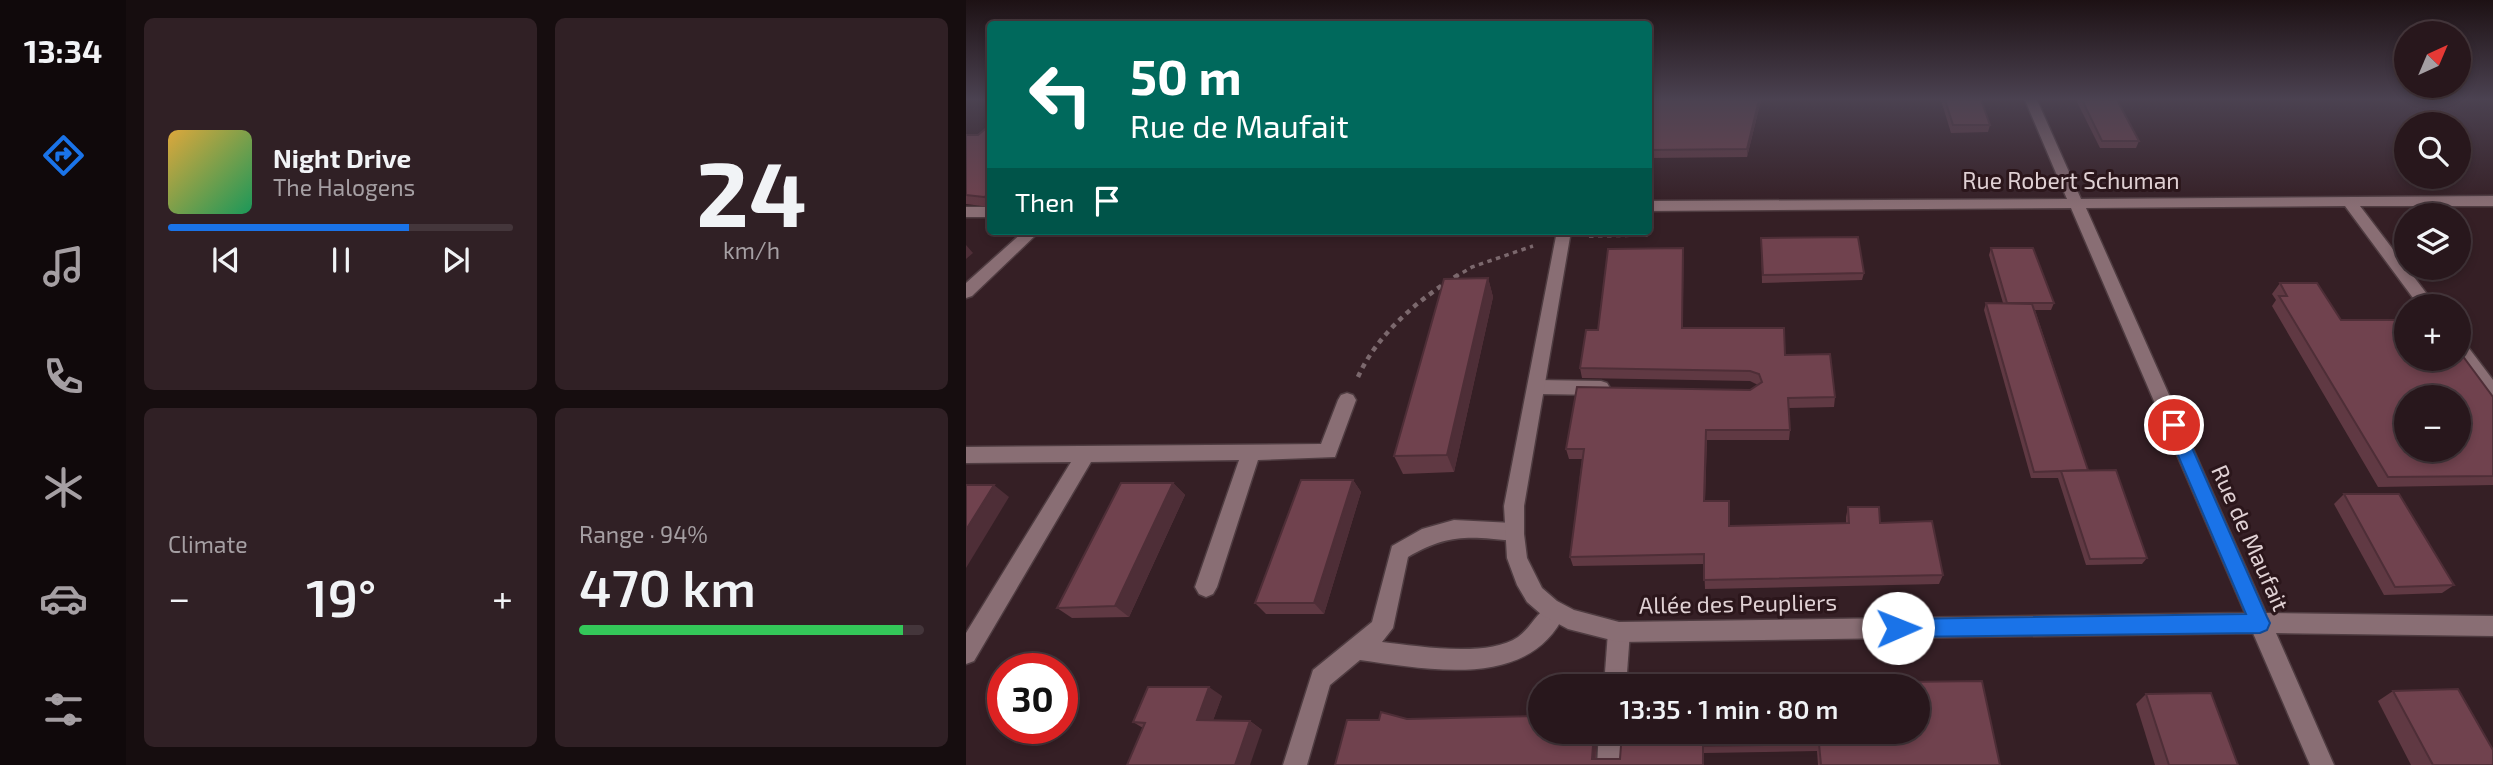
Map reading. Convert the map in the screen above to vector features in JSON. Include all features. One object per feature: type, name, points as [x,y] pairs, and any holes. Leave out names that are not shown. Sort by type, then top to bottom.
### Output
[{"type":"street","name":"Rue de Maufait","points":[[2047,136],[2322,765]]},
{"type":"street","points":[[2348,201],[2419,294]]},
{"type":"street","name":"Rue Robert Schuman","points":[[1652,206],[2493,201]]},
{"type":"street","points":[[966,212],[987,212]]},
{"type":"street","points":[[966,292],[1029,235]]},
{"type":"street","name":"Allée des Peupliers","points":[[1563,235],[1538,387],[1514,506],[1513,532],[1514,557],[1524,580],[1554,613],[1573,621],[1619,632],[2260,623],[2493,626]]},
{"type":"street","points":[[2471,363],[2493,393]]},
{"type":"street","points":[[1538,387],[1617,389]]},
{"type":"street","points":[[966,455],[1328,452],[1347,400]]},
{"type":"street","points":[[1206,587],[1251,453]]},
{"type":"street","points":[[966,653],[1086,454]]},
{"type":"street","points":[[1294,765],[1321,678],[1382,628],[1399,552],[1431,532],[1464,527],[1513,532]]},
{"type":"street","points":[[1356,649],[1458,659],[1509,653],[1526,644],[1554,613]]},
{"type":"street","points":[[1616,674],[1619,632]]},
{"type":"street","points":[[1609,765],[1610,744]]},
{"type":"path","points":[[1347,400],[1368,355],[1427,294],[1472,267],[1560,235]]},
{"type":"path","points":[[1652,235],[1659,235]]},
{"type":"building","points":[[966,136],[987,136],[987,196],[966,195]]},
{"type":"building","points":[[1652,136],[1750,136],[1747,149],[1652,150]]},
{"type":"building","points":[[2099,136],[2136,136],[2139,141],[2102,141]]},
{"type":"building","points":[[1858,237],[1864,273],[1763,275],[1761,238]]},
{"type":"building","points":[[1683,248],[1682,328],[1784,328],[1785,355],[1830,354],[1835,397],[1788,398],[1790,430],[1706,430],[1704,501],[1729,501],[1729,526],[1849,523],[1848,507],[1879,507],[1880,523],[1932,521],[1943,575],[1704,580],[1704,554],[1570,557],[1584,449],[1566,449],[1577,387],[1750,390],[1762,382],[1759,374],[1750,371],[1580,368],[1586,330],[1598,330],[1608,249]]},
{"type":"building","points":[[1991,248],[2033,248],[2054,303],[2007,303]]},
{"type":"building","points":[[1488,278],[1447,455],[1394,456],[1444,279]]},
{"type":"building","points":[[2280,283],[2317,283],[2341,320],[2394,320],[2394,371],[2471,371],[2471,367],[2493,397],[2493,476],[2388,477],[2279,296],[2287,296]]},
{"type":"building","points":[[1986,303],[2032,304],[2088,470],[2034,472]]},
{"type":"building","points":[[2116,470],[2147,558],[2090,559],[2061,471]]},
{"type":"building","points":[[1301,480],[1353,480],[1314,603],[1255,603]]},
{"type":"building","points":[[1121,483],[1173,483],[1115,606],[1057,608]]},
{"type":"building","points":[[966,485],[994,485],[966,530]]},
{"type":"building","points":[[2344,494],[2399,494],[2454,585],[2395,587]]},
{"type":"building","points":[[1982,681],[2000,765],[1821,765],[1819,744],[1930,744],[1930,682]]},
{"type":"building","points":[[1148,687],[1209,687],[1197,720],[1250,721],[1235,765],[1127,765],[1145,723],[1133,722]]},
{"type":"building","points":[[2458,689],[2493,750],[2493,765],[2433,765],[2393,691]]},
{"type":"building","points":[[2211,693],[2238,765],[2169,765],[2146,694]]},
{"type":"building","points":[[1381,712],[1407,719],[1528,716],[1528,744],[1593,744],[1592,759],[1620,759],[1621,744],[1819,744],[1703,746],[1703,765],[1335,765],[1347,720],[1379,720]]},
{"type":"route","points":[[1898,628],[2260,623],[2174,425]]}]
